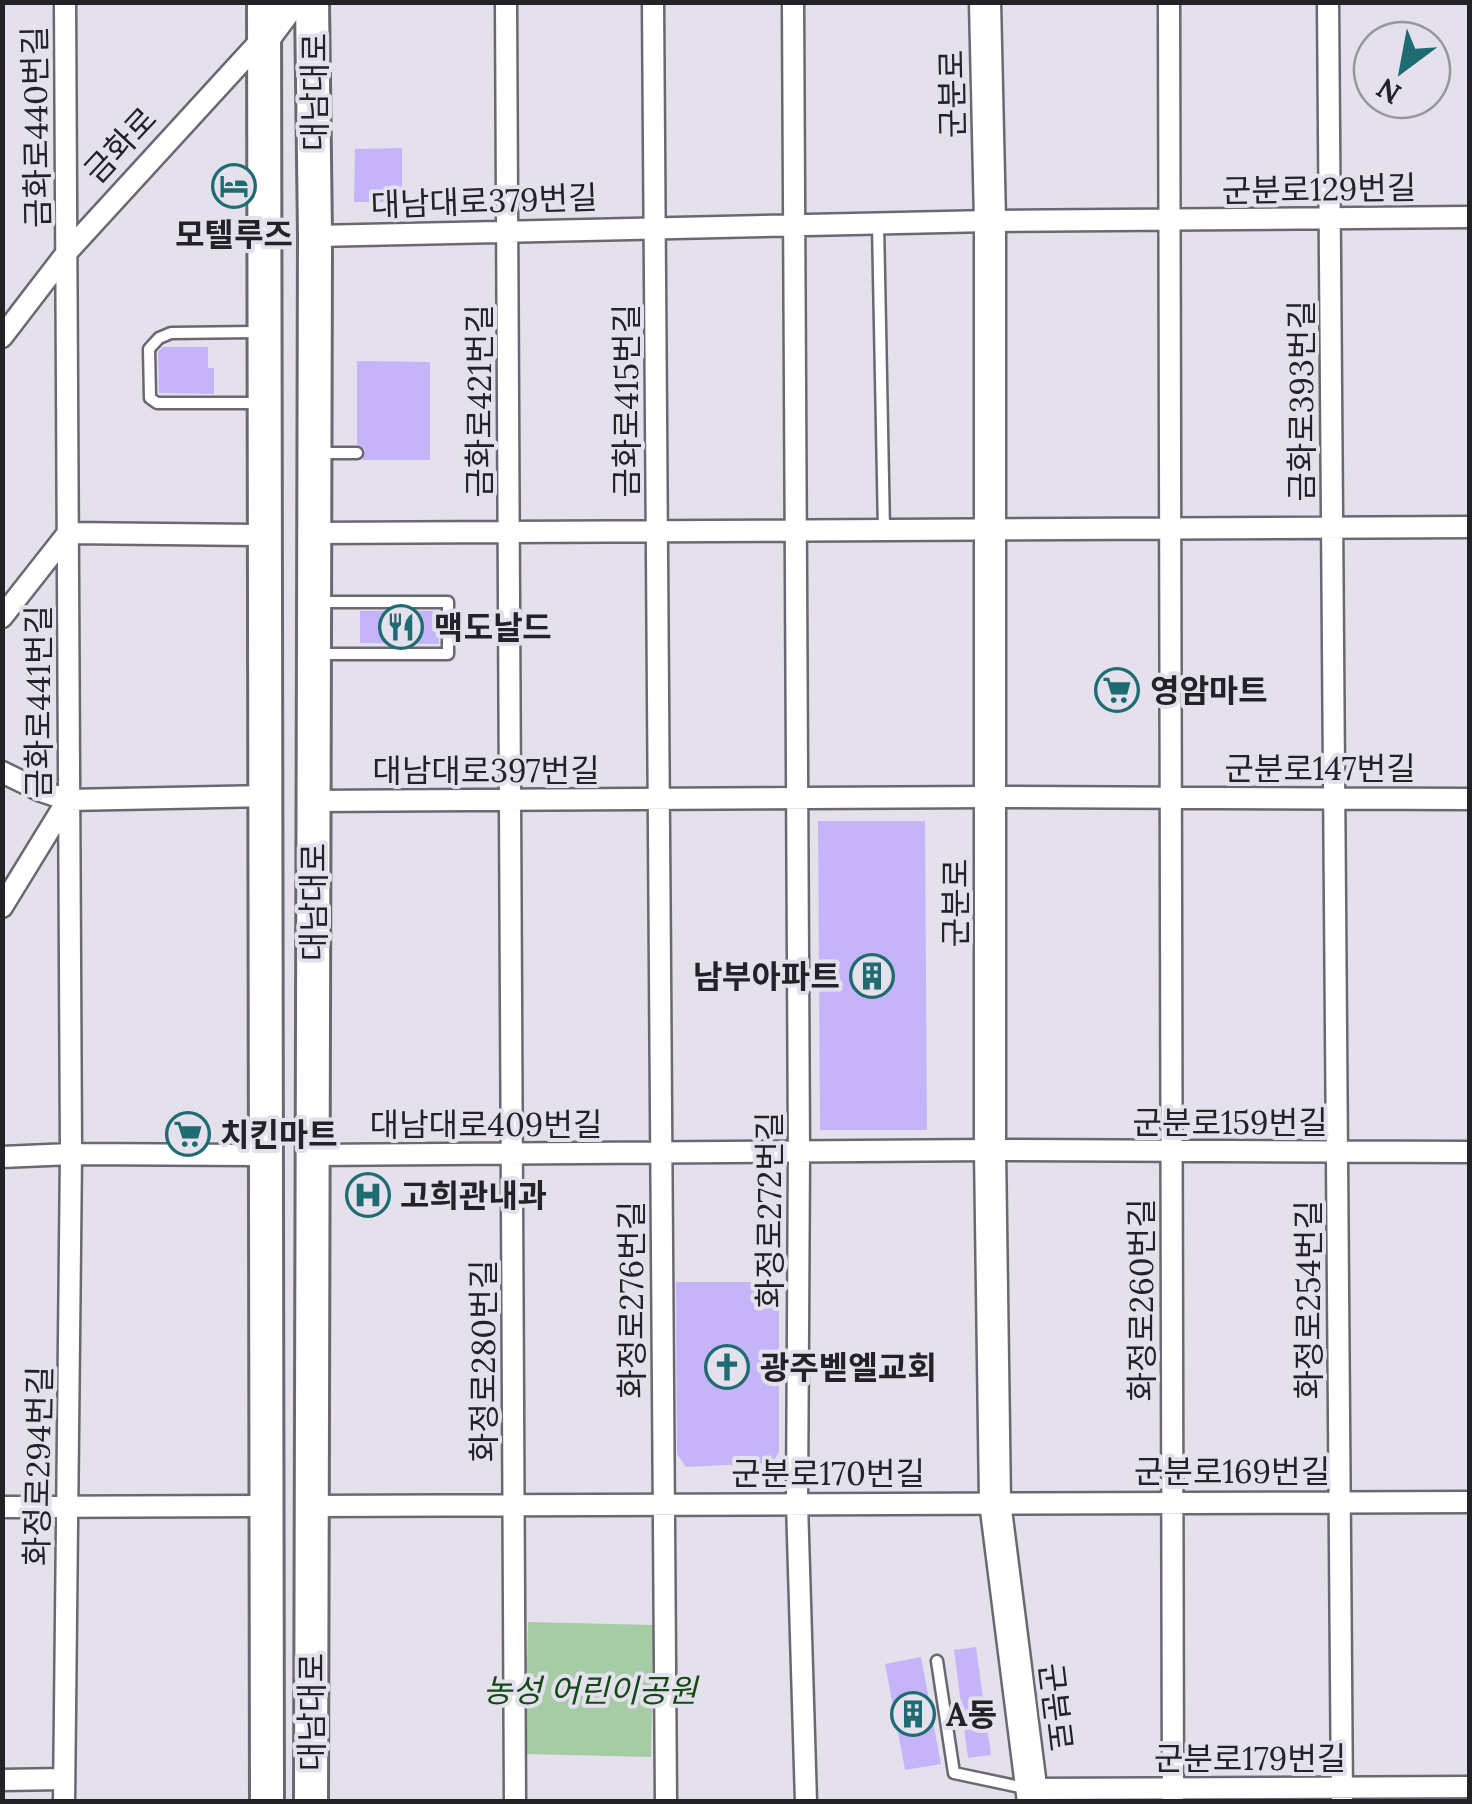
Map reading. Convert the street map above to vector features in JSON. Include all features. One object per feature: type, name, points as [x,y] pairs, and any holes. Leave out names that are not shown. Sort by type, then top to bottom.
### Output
[{"type":"main road","name":"대남대로","points":[[264,2],[268,1802]]},
{"type":"main road","name":"대남대로","points":[[311,1802],[315,236],[312,2]]},
{"type":"street","name":"금화로440번길","points":[[65,2],[68,251]]},
{"type":"street","name":"금화로","points":[[5,329],[68,251],[265,36],[290,2]]},
{"type":"street","name":"금화로421번길","points":[[506,2],[511,800]]},
{"type":"street","name":"금화로415번길","points":[[653,2],[658,799]]},
{"type":"street","name":"화정로272번길","points":[[793,2],[797,1503],[806,1802]]},
{"type":"street","name":"군분로","points":[[985,2],[990,221],[990,1150],[995,1502],[1032,1795]]},
{"type":"street","points":[[1170,2],[1171,798]]},
{"type":"street","name":"금화로393번길","points":[[1328,2],[1334,799]]},
{"type":"street","name":"군분로129번길","points":[[794,226],[1470,217]]},
{"type":"street","name":"대남대로379번길","points":[[315,236],[794,226]]},
{"type":"street","name":"금화로441번길","points":[[68,251],[71,1154]]},
{"type":"street","points":[[314,533],[1470,526]]},
{"type":"street","points":[[2,617],[68,533],[267,534]]},
{"type":"street","points":[[2,772],[68,800],[266,796]]},
{"type":"street","name":"군분로147번길","points":[[798,798],[1470,799]]},
{"type":"street","name":"대남대로397번길","points":[[313,801],[798,798]]},
{"type":"street","name":"화정로260번길","points":[[1171,798],[1173,1795]]},
{"type":"street","name":"화정로276번길","points":[[658,799],[666,1802]]},
{"type":"street","name":"화정로254번길","points":[[1334,799],[1341,1794]]},
{"type":"street","points":[[2,907],[68,800]]},
{"type":"street","name":"화정로280번길","points":[[511,800],[515,1802]]},
{"type":"street","name":"군분로159번길","points":[[799,1152],[1470,1152]]},
{"type":"street","name":"대남대로409번길","points":[[312,1156],[799,1152]]},
{"type":"street","name":"화정로294번길","points":[[64,1802],[71,1154]]},
{"type":"street","points":[[2,1157],[266,1155]]},
{"type":"street","name":"군분로169번길","points":[[995,1502],[1470,1502]]},
{"type":"street","name":"군분로170번길","points":[[312,1506],[995,1502]]},
{"type":"street","points":[[2,1508],[267,1506]]},
{"type":"street","points":[[2,1780],[64,1780]]},
{"type":"street","name":"군분로179번길","points":[[1032,1795],[1341,1794],[1470,1787]]},
{"type":"lane","points":[[878,224],[884,530]]},
{"type":"lane","points":[[265,332],[172,333],[159,338],[149,349],[150,398],[157,404],[266,403]]},
{"type":"lane","points":[[314,453],[357,454]]},
{"type":"lane","points":[[314,602],[448,602],[448,654],[314,654]]},
{"type":"lane","points":[[937,1662],[954,1773],[1032,1795]]},
{"type":"green space","name":"농성 어린이공원","points":[[528,1622],[654,1625],[651,1757],[525,1754]]},
{"type":"building","points":[[402,148],[402,202],[354,202],[355,149]]},
{"type":"building","points":[[163,347],[208,347],[208,368],[214,368],[214,394],[159,393],[158,352]]},
{"type":"building","points":[[357,361],[430,362],[430,460],[362,460],[365,450],[357,444]]},
{"type":"building","name":"맥도날드","points":[[360,611],[439,611],[439,644],[360,643]]},
{"type":"building","name":"남부아파트","points":[[818,821],[925,821],[927,1130],[820,1130]]},
{"type":"building","name":"광주벧엘교회","points":[[676,1282],[779,1282],[779,1452],[772,1463],[686,1467],[677,1454]]},
{"type":"building","points":[[976,1647],[991,1755],[968,1758],[954,1650]]},
{"type":"building","name":"A동","points":[[921,1657],[941,1764],[905,1770],[885,1664]]},
{"type":"place","name":"모텔루즈","points":[[234,186]]},
{"type":"place","name":"맥도날드","points":[[401,627]]},
{"type":"place","name":"영암마트","points":[[1117,690]]},
{"type":"place","name":"남부아파트","points":[[872,976]]},
{"type":"place","name":"치킨마트","points":[[188,1134]]},
{"type":"place","name":"고희관내과","points":[[368,1195]]},
{"type":"place","name":"광주벧엘교회","points":[[727,1367]]},
{"type":"place","name":"A동","points":[[913,1714]]}]
